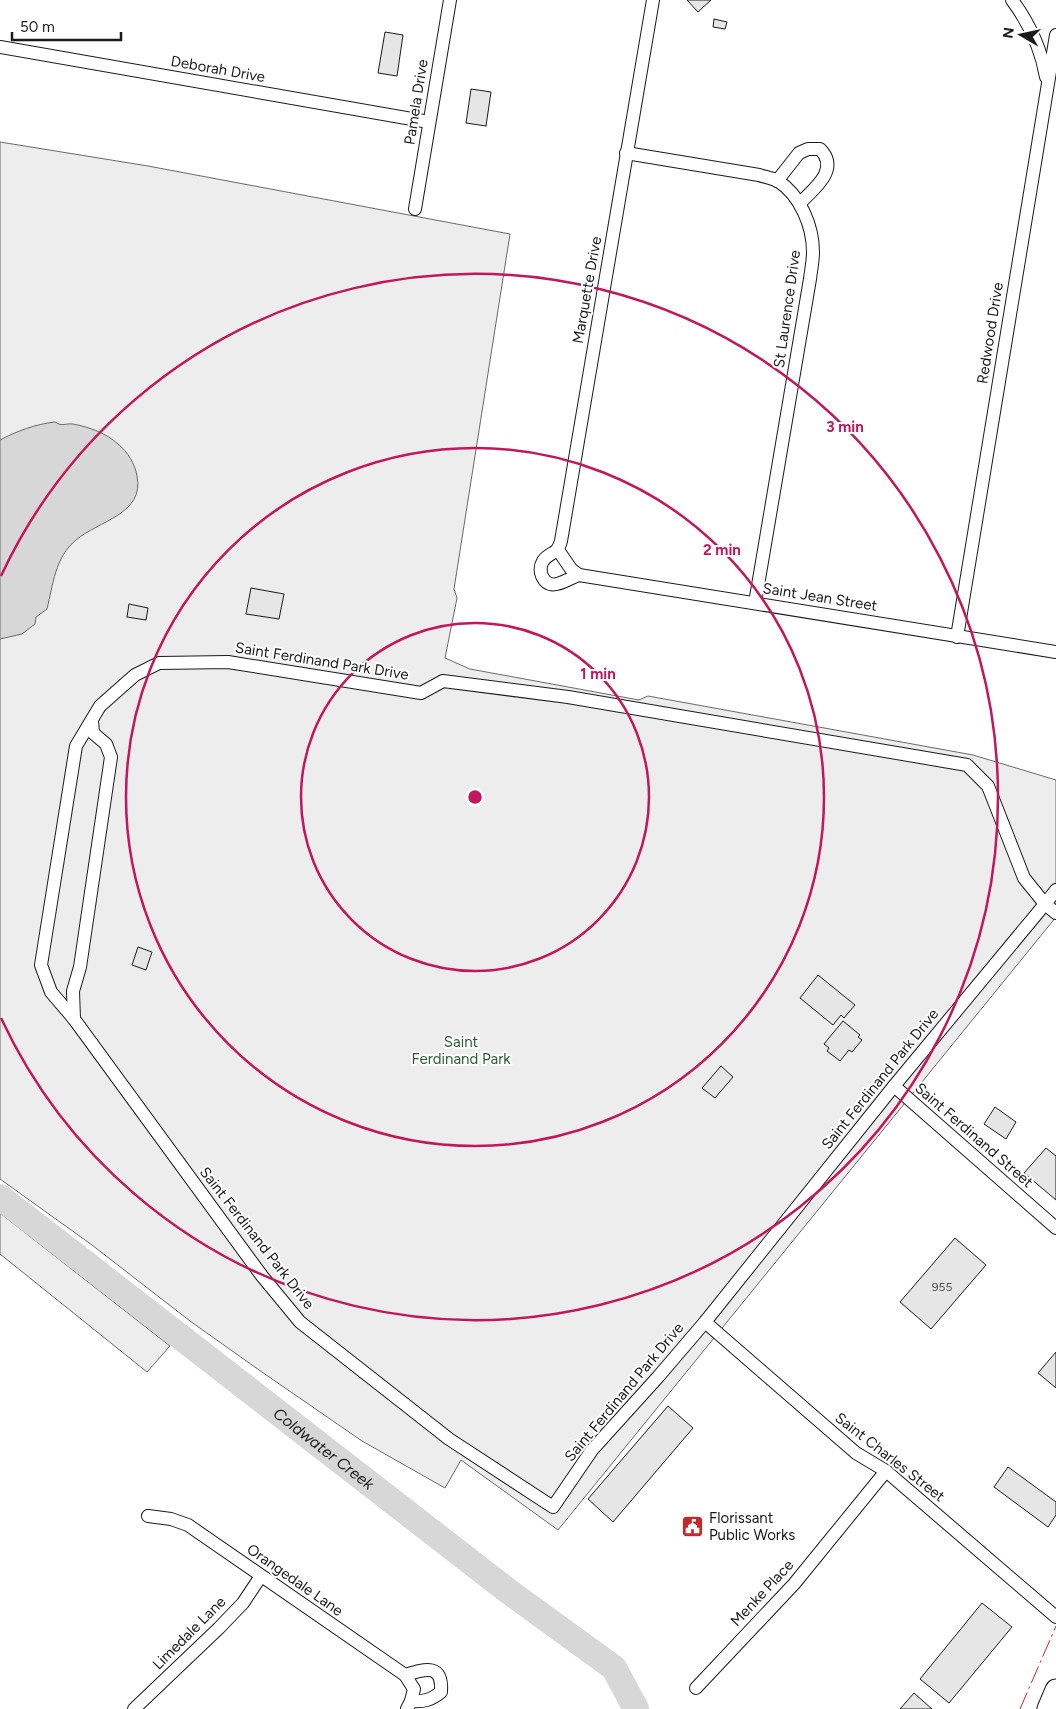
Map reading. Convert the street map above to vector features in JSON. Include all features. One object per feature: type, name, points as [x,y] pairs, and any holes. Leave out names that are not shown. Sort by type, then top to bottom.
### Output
[{"type":"main road","points":[[1048,1709],[1056,1690]]},
{"type":"street","name":"Pamela Drive","points":[[415,208],[450,0]]},
{"type":"street","name":"Marquette Drive","points":[[558,550],[653,0]]},
{"type":"street","points":[[1012,0],[1032,33],[1043,62],[1047,87]]},
{"type":"street","name":"Redwood Drive","points":[[957,637],[1056,35]]},
{"type":"street","name":"Deborah Drive","points":[[0,47],[430,122]]},
{"type":"street","points":[[777,181],[799,153],[808,149],[820,149],[827,156],[828,166],[824,178],[800,203]]},
{"type":"street","name":"St Laurence Drive","points":[[626,153],[759,175],[777,181],[790,191],[800,203],[810,227],[813,250],[810,279],[755,603]]},
{"type":"street","points":[[558,550],[571,569],[580,575],[559,585],[550,584],[543,578],[540,568],[544,560],[558,550]]},
{"type":"street","name":"Saint Jean Street","points":[[580,575],[1056,652]]},
{"type":"street","name":"Saint Ferdinand Park Drive","points":[[1045,904],[1024,878],[988,786],[967,765],[568,697],[443,681],[421,693],[228,662],[159,663],[135,675],[100,706],[76,746],[42,965],[51,992],[74,1019],[262,1276],[300,1322],[425,1422],[461,1448],[553,1506],[592,1450],[658,1378],[705,1322],[894,1086],[1045,904],[1056,890]]},
{"type":"street","points":[[74,1019],[74,991],[80,967],[111,757],[106,744],[93,733],[92,720]]},
{"type":"street","points":[[1045,904],[1056,913]]},
{"type":"street","name":"Saint Ferdinand Street","points":[[894,1086],[1056,1228]]},
{"type":"street","name":"Saint Charles Street","points":[[705,1322],[856,1453],[886,1471],[1056,1617]]},
{"type":"street","name":"Menke Place","points":[[696,1688],[794,1584],[886,1471]]},
{"type":"street","name":"Orangedale Lane","points":[[148,1516],[171,1519],[188,1525],[405,1675],[411,1700]]},
{"type":"street","name":"Limedale Lane","points":[[134,1709],[243,1603],[261,1576]]},
{"type":"street","points":[[405,1675],[428,1670],[437,1673],[442,1680],[441,1692],[433,1698],[424,1702],[411,1700]]},
{"type":"green space","name":"Saint Ferdinand Park","points":[[0,142],[148,166],[510,234],[454,589],[457,598],[445,658],[470,669],[639,700],[648,696],[973,755],[1056,780],[1056,917],[558,1530],[461,1460],[445,1488],[362,1441],[190,1321],[92,1245],[0,1179]]},
{"type":"green space","points":[[0,1213],[170,1346],[147,1372],[0,1254]]},
{"type":"shaded area","points":[[55,422],[85,427],[113,440],[128,454],[133,463],[138,489],[134,499],[127,508],[85,533],[69,547],[59,563],[47,609],[36,617],[35,624],[22,634],[0,639],[0,440],[27,428]]},
{"type":"building","points":[[687,0],[711,0],[698,12]]},
{"type":"building","points":[[714,19],[727,22],[725,29],[713,27]]},
{"type":"building","points":[[385,32],[403,35],[397,76],[378,73]]},
{"type":"building","points":[[471,89],[491,92],[486,126],[466,123]]},
{"type":"building","points":[[251,588],[284,594],[279,619],[246,614]]},
{"type":"building","points":[[129,604],[148,608],[146,620],[127,617]]},
{"type":"building","points":[[138,947],[152,952],[146,970],[132,965]]},
{"type":"building","points":[[818,975],[855,1005],[844,1018],[841,1015],[833,1025],[800,998]]},
{"type":"building","points":[[843,1021],[860,1035],[858,1037],[862,1040],[852,1052],[849,1050],[840,1061],[827,1051],[829,1048],[824,1044]]},
{"type":"building","points":[[721,1066],[733,1077],[715,1098],[702,1088]]},
{"type":"building","points":[[995,1107],[1016,1122],[1006,1139],[984,1124]]},
{"type":"building","points":[[1046,1148],[1056,1156],[1056,1200],[1024,1173]]},
{"type":"building","points":[[955,1238],[986,1265],[931,1329],[900,1302]]},
{"type":"building","points":[[1056,1352],[1056,1388],[1038,1373]]},
{"type":"building","points":[[668,1406],[693,1428],[613,1522],[588,1499]]},
{"type":"building","points":[[1008,1467],[1056,1502],[1056,1515],[1048,1527],[994,1487]]},
{"type":"building","points":[[982,1603],[1012,1627],[949,1703],[920,1679]]},
{"type":"building","points":[[914,1693],[932,1709],[900,1709]]},
{"type":"waterway","name":"Coldwater Creek","points":[[0,1197],[508,1591],[614,1668],[636,1709]]},
{"type":"power","points":[[1020,1709],[1056,1626]]},
{"type":"place","name":"Florissant Public Works","points":[[693,1527]]}]
